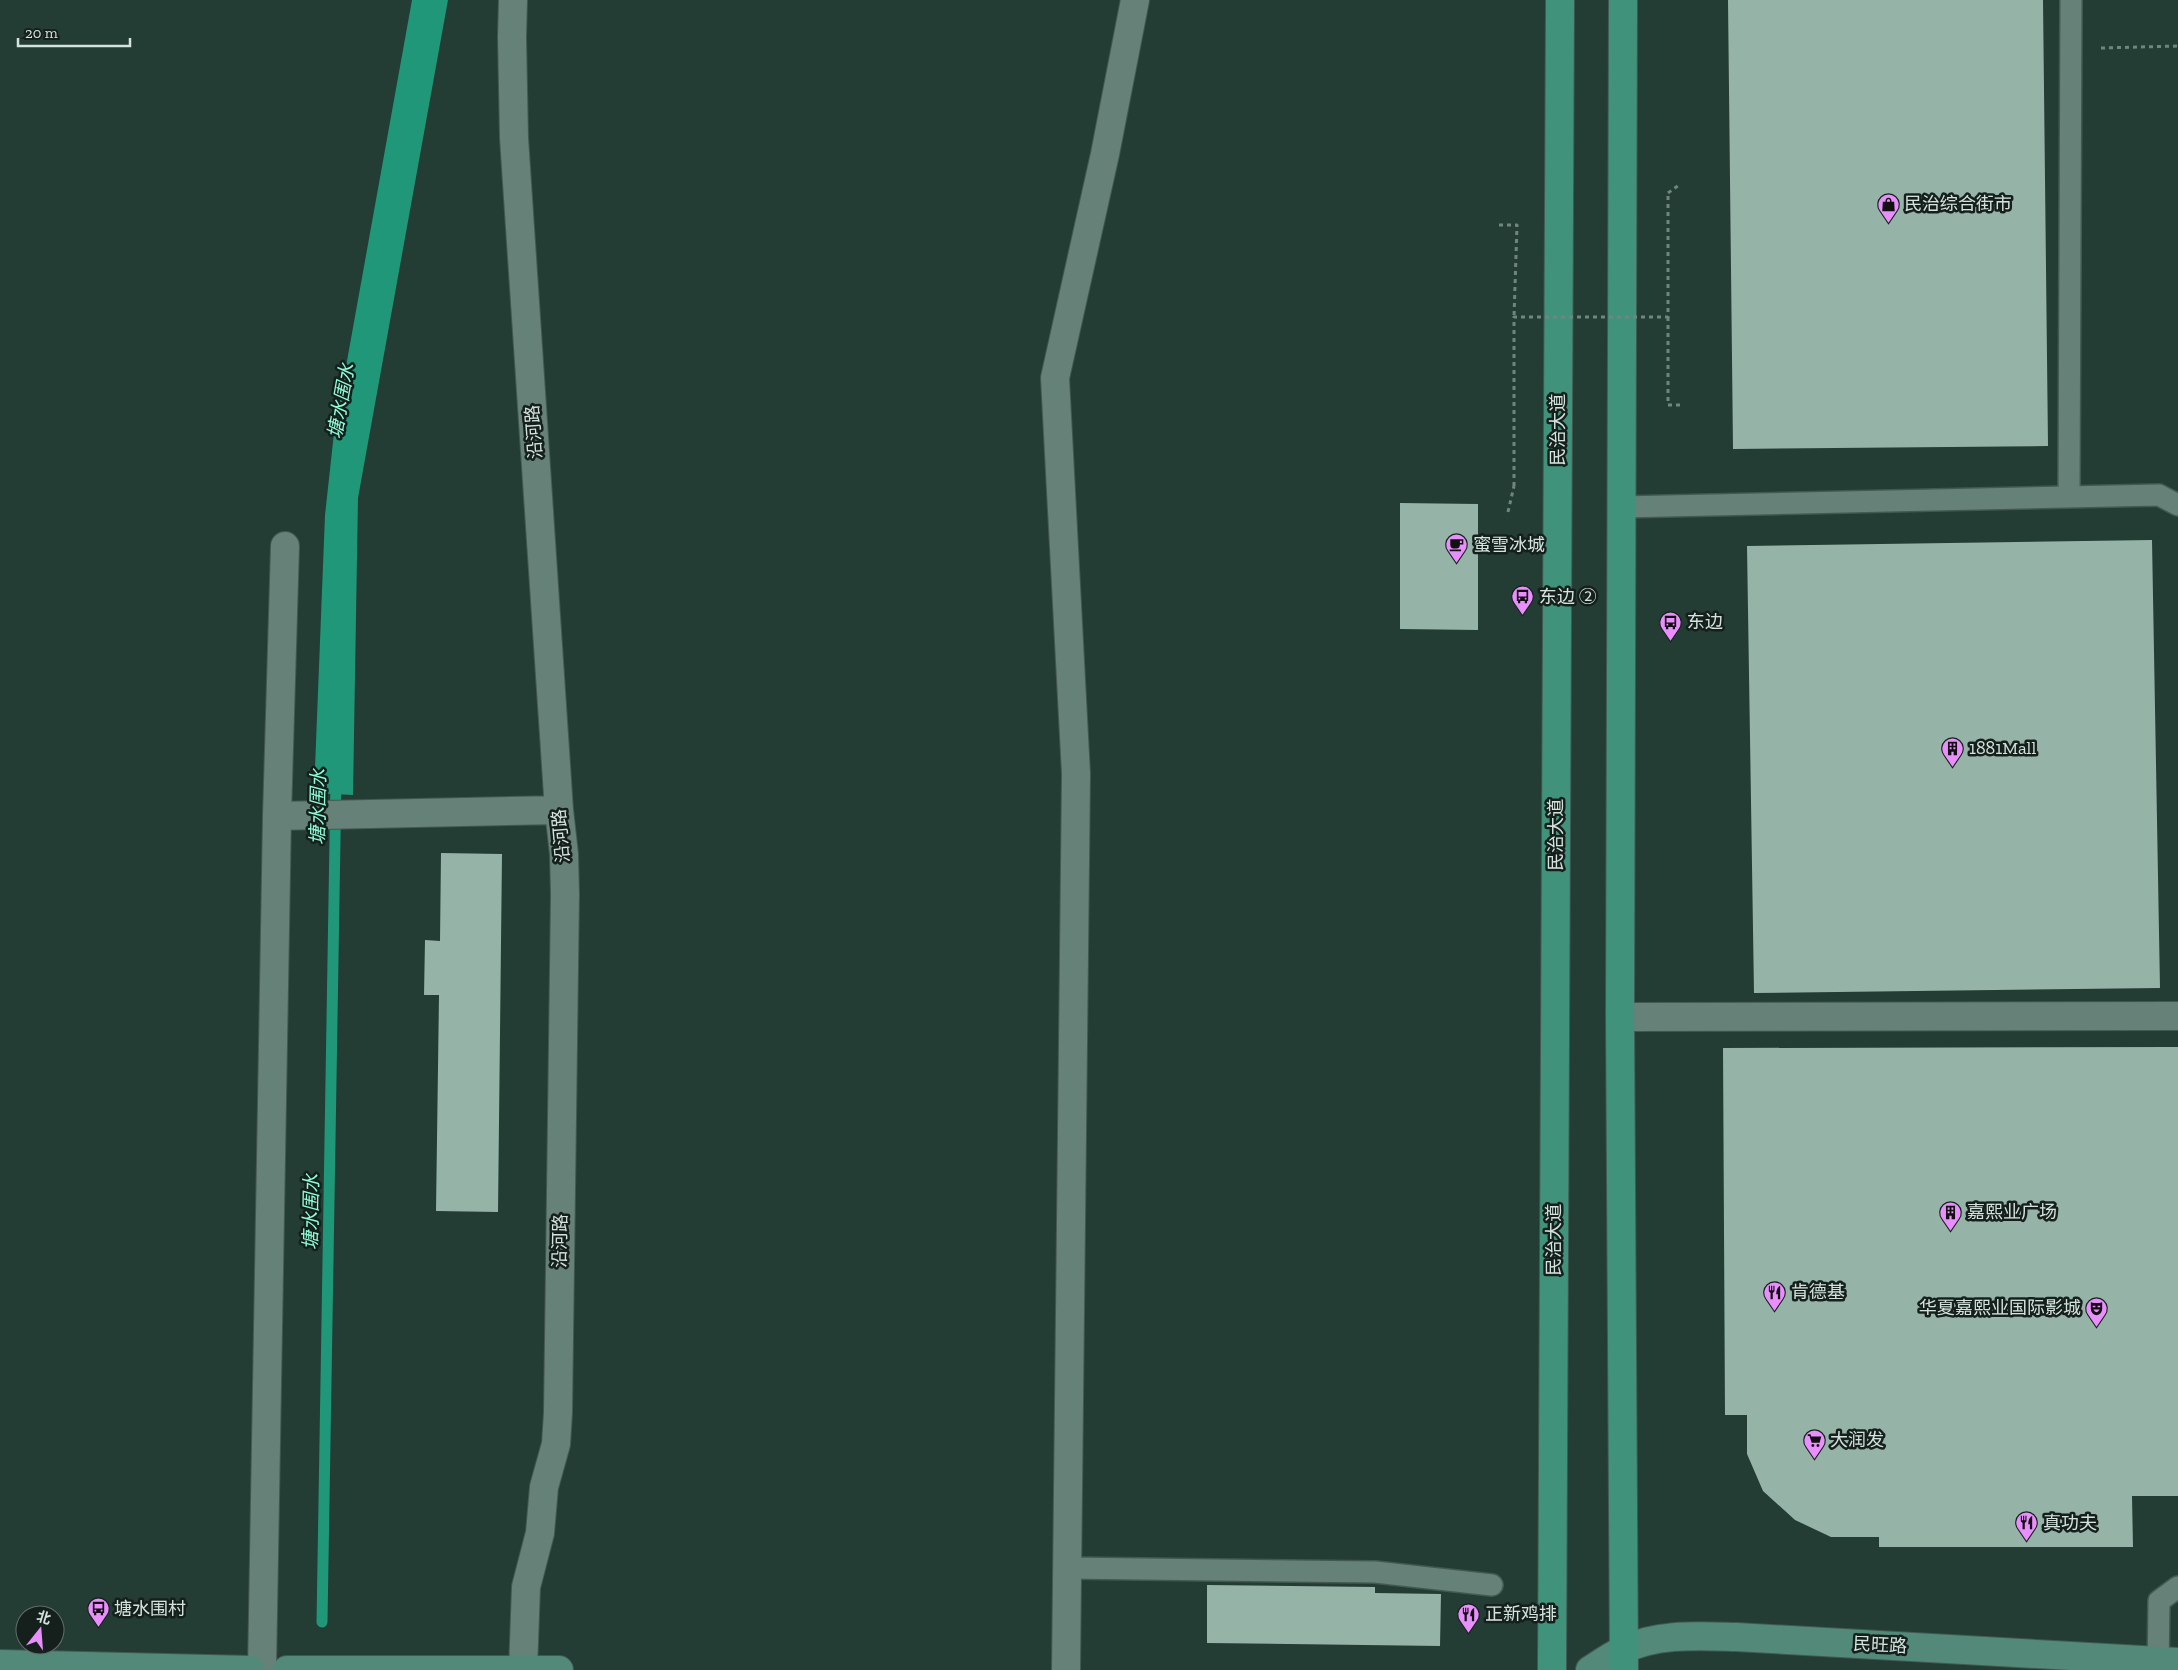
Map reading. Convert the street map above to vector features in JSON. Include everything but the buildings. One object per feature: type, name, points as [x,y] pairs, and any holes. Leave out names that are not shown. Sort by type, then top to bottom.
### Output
[{"type":"main road","name":"民治大道","points":[[1552,1670],[1560,0]]},
{"type":"main road","points":[[1623,0],[1620,1017],[1624,1660]]},
{"type":"main road","name":"民旺路","points":[[1590,1670],[1624,1660],[1656,1639],[1718,1637],[2165,1664]]},
{"type":"main road","points":[[0,1664],[250,1670]]},
{"type":"main road","points":[[287,1670],[559,1670]]},
{"type":"street","name":"沿河路","points":[[513,0],[514,138],[559,810],[564,854],[565,894],[558,1412],[556,1444],[544,1487],[540,1533],[526,1587],[523,1670]]},
{"type":"street","points":[[1066,1670],[1076,774],[1055,378],[1106,154],[1135,0]]},
{"type":"street","points":[[262,1670],[285,546]]},
{"type":"street","points":[[278,816],[559,810]]},
{"type":"street","points":[[1620,1017],[2178,1016]]},
{"type":"lane","points":[[2069,496],[2071,0]]},
{"type":"lane","points":[[1621,507],[2159,495],[2178,505]]},
{"type":"lane","points":[[1068,1568],[1375,1572],[1492,1585]]},
{"type":"lane","points":[[2165,1664],[2159,1600],[2178,1586]]},
{"type":"path","points":[[2070,48],[2178,46]]},
{"type":"path","points":[[1678,186],[1668,193],[1668,405],[1681,405]]},
{"type":"path","points":[[1499,224],[1517,225],[1514,317],[1514,486],[1508,512]]},
{"type":"path","points":[[1514,317],[1668,317]]},
{"type":"water","points":[[412,0],[448,0],[358,498],[353,795],[314,793],[325,515],[334,433]]},
{"type":"waterway","name":"塘水围水","points":[[322,1622],[336,779]]},
{"type":"place","name":"民治综合街市","points":[[1888,223]]},
{"type":"place","name":"蜜雪冰城","points":[[1457,564]]},
{"type":"place","name":"东边 ②","points":[[1523,616]]},
{"type":"place","name":"东边","points":[[1671,641]]},
{"type":"place","name":"1881Mall","points":[[1953,767]]},
{"type":"place","name":"嘉熙业广场","points":[[1951,1231]]},
{"type":"place","name":"肯德基","points":[[1775,1311]]},
{"type":"place","name":"华夏嘉熙业国际影城","points":[[2097,1327]]},
{"type":"place","name":"大润发","points":[[1814,1459]]},
{"type":"place","name":"真功夫","points":[[2027,1542]]},
{"type":"place","name":"塘水围村","points":[[98,1628]]},
{"type":"place","name":"正新鸡排","points":[[1469,1633]]}]
